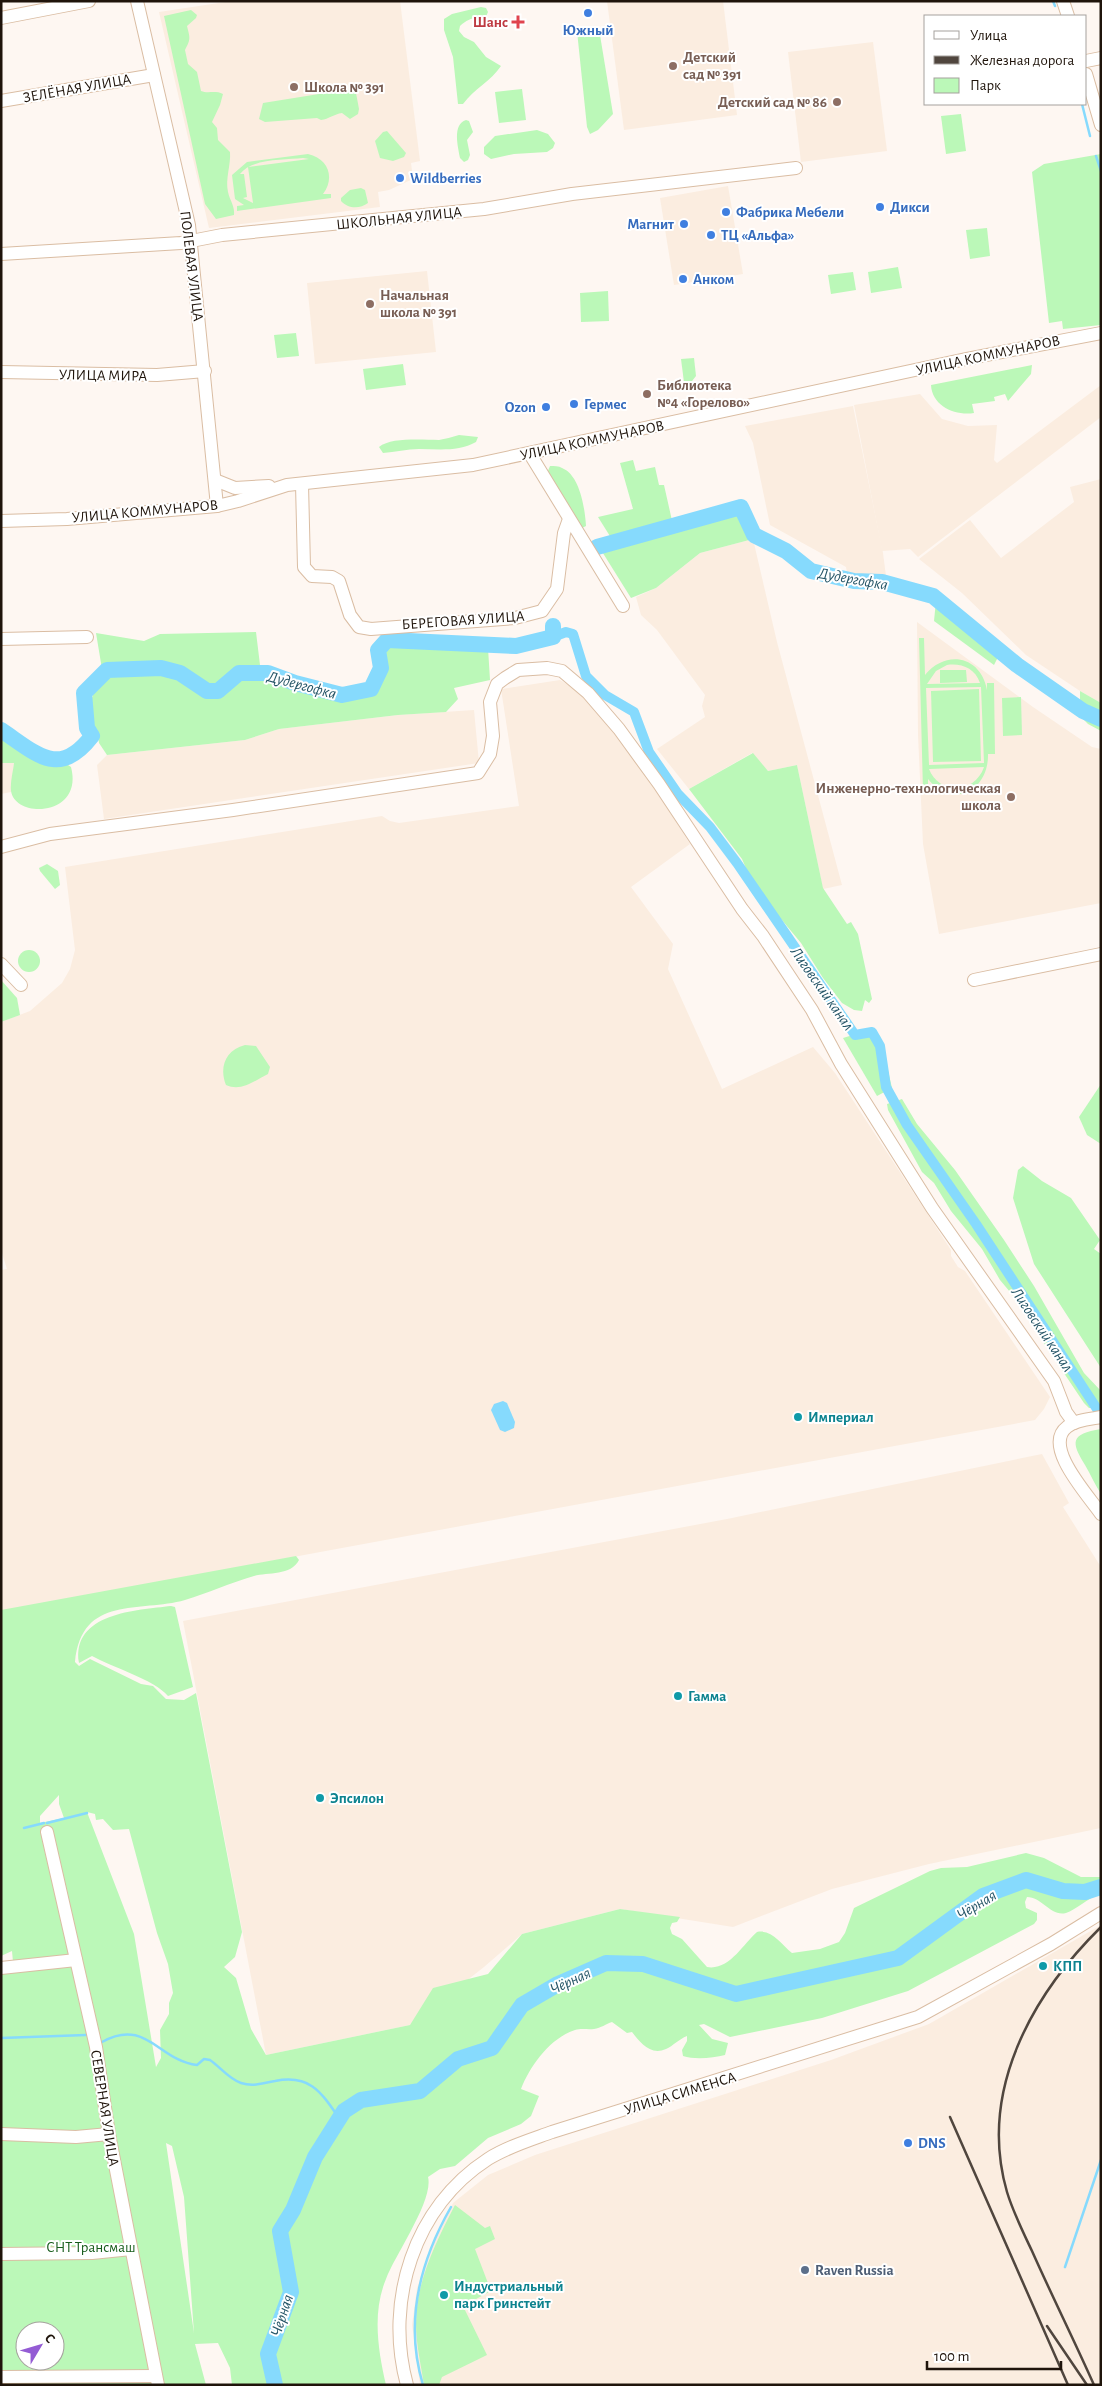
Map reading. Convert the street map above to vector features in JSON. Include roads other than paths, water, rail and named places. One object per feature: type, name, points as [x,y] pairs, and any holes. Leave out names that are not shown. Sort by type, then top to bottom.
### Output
[{"type":"street","points":[[1,18],[89,1]]},
{"type":"street","name":"ПОЛЕВАЯ УЛИЦА","points":[[137,1],[192,242],[217,506]]},
{"type":"street","points":[[1063,1],[1068,15]]},
{"type":"street","points":[[1087,61],[1101,58]]},
{"type":"street","name":"ЗЕЛЁНАЯ УЛИЦА","points":[[1,101],[154,75]]},
{"type":"street","points":[[1087,77],[1101,125]]},
{"type":"street","name":"ШКОЛЬНАЯ УЛИЦА","points":[[1,254],[192,242],[222,235],[484,210],[579,194],[796,168]]},
{"type":"street","name":"УЛИЦА КОММУНАРОВ","points":[[215,480],[235,488],[302,484],[464,466],[530,454],[966,359],[1101,333]]},
{"type":"street","name":"УЛИЦА МИРА","points":[[1,372],[157,375],[205,371]]},
{"type":"street","points":[[530,454],[623,606]]},
{"type":"street","name":"БЕРЕГОВАЯ УЛИЦА","points":[[302,484],[304,567],[312,576],[332,577],[340,581],[353,621],[359,627],[371,629],[515,618],[542,611],[556,589],[564,532],[569,519]]},
{"type":"street","name":"УЛИЦА КОММУНАРОВ","points":[[1,521],[67,519],[217,506],[287,485]]},
{"type":"street","points":[[1,639],[87,637]]},
{"type":"street","points":[[1,847],[50,834],[233,810],[478,772],[490,754],[493,736],[490,702],[497,684],[518,670],[547,668],[562,671],[588,692],[619,729],[659,784],[742,909],[763,936],[812,1010],[841,1064],[932,1208],[1054,1382],[1066,1412],[1074,1423]]},
{"type":"street","points":[[974,980],[1101,954]]},
{"type":"street","points":[[1,964],[20,985]]},
{"type":"street","points":[[1097,1418],[1074,1423],[1060,1435],[1058,1441],[1060,1452],[1101,1514]]},
{"type":"street","name":"СЕВЕРНАЯ УЛИЦА","points":[[47,1832],[96,2047],[109,2134],[157,2380]]},
{"type":"street","name":"УЛИЦА СИМЕНСА","points":[[407,2385],[402,2365],[398,2328],[401,2291],[412,2256],[437,2207],[461,2181],[489,2159],[519,2144],[552,2132],[918,2017],[1050,1944],[1101,1913]]},
{"type":"street","points":[[1,1968],[76,1960]]},
{"type":"street","points":[[1,2134],[76,2137],[109,2134]]},
{"type":"street","points":[[1,2254],[92,2253],[131,2249]]},
{"type":"street","points":[[1,2377],[157,2380]]},
{"type":"water","points":[[503,1401],[507,1403],[515,1422],[514,1428],[505,1432],[500,1430],[491,1410],[494,1404]]},
{"type":"waterway","points":[[1053,1],[1055,6]]},
{"type":"waterway","points":[[1082,105],[1090,136]]},
{"type":"waterway","points":[[1096,156],[1101,171]]},
{"type":"waterway","name":"Дудергофка","points":[[597,547],[741,507],[754,535],[786,551],[811,571],[854,581],[882,582],[933,596],[1017,665],[1083,711],[1101,719]]},
{"type":"waterway","name":"Дудергофка","points":[[1,730],[37,754],[58,759],[69,757],[80,749],[92,736],[87,728],[84,693],[107,670],[161,668],[180,673],[207,691],[218,691],[239,673],[268,673],[295,683],[342,695],[371,689],[381,668],[378,650],[387,640],[516,646],[553,637],[553,626]]},
{"type":"waterway","name":"Лиговский канал","points":[[553,637],[566,632],[573,634],[586,676],[605,695],[634,712],[649,752],[678,794],[710,827],[737,863],[855,1035],[872,1032],[880,1046],[886,1087],[907,1125],[976,1224],[1101,1415]]},
{"type":"waterway","points":[[47,1823],[87,1813]]},
{"type":"waterway","points":[[24,1828],[44,1823]]},
{"type":"waterway","name":"Чёрная","points":[[275,2385],[268,2354],[291,2292],[280,2231],[293,2210],[315,2157],[344,2111],[361,2100],[420,2091],[458,2059],[492,2048],[522,2005],[558,1984],[606,1963],[643,1964],[736,1994],[898,1958],[983,1896],[1026,1880],[1063,1891],[1085,1892],[1101,1887]]},
{"type":"waterway","points":[[102,2042],[117,2036],[130,2034],[141,2037],[184,2062],[197,2065],[204,2059],[210,2060],[233,2079],[250,2085],[297,2080],[306,2083],[320,2093],[339,2118]]},
{"type":"waterway","points":[[1,2038],[86,2035]]},
{"type":"waterway","points":[[1065,2267],[1101,2160]]},
{"type":"waterway","points":[[423,2385],[417,2362],[415,2338],[418,2293],[430,2250],[451,2207]]},
{"type":"railway","points":[[1094,2385],[1009,2199],[1000,2155],[1000,2118],[1006,2082],[1017,2048],[1033,2015],[1053,1983],[1101,1927]]},
{"type":"railway","points":[[950,2117],[1068,2385]]},
{"type":"railway","points":[[1047,2326],[1087,2385]]},
{"type":"place","name":"Южный","points":[[588,13]]},
{"type":"place","name":"Шанс","points":[[518,22]]},
{"type":"place","name":"Детский сад № 391","points":[[673,66]]},
{"type":"place","name":"Школа № 391","points":[[294,87]]},
{"type":"place","name":"Детский сад № 86","points":[[837,102]]},
{"type":"place","name":"Wildberries","points":[[400,178]]},
{"type":"place","name":"Дикси","points":[[880,207]]},
{"type":"place","name":"Фабрика Мебели","points":[[726,212]]},
{"type":"place","name":"Магнит","points":[[684,224]]},
{"type":"place","name":"ТЦ «Альфа»","points":[[711,235]]},
{"type":"place","name":"Анком","points":[[683,279]]},
{"type":"place","name":"Начальная школа № 391","points":[[370,304]]},
{"type":"place","name":"Библиотека №4 «Горелово»","points":[[647,394]]},
{"type":"place","name":"Гермес","points":[[574,404]]},
{"type":"place","name":"Ozon","points":[[546,407]]},
{"type":"place","name":"Инженерно-технологическая школа","points":[[1011,797]]},
{"type":"place","name":"Империал","points":[[798,1417]]},
{"type":"place","name":"Гамма","points":[[678,1696]]},
{"type":"place","name":"Эпсилон","points":[[320,1798]]},
{"type":"place","name":"КПП","points":[[1043,1966]]},
{"type":"place","name":"DNS","points":[[908,2143]]},
{"type":"place","name":"Raven Russia","points":[[805,2270]]},
{"type":"place","name":"Индустриальный парк Гринстейт","points":[[444,2295]]},
{"type":"park label","name":"СНТ Трансмаш","points":[[91,2247]]}]
